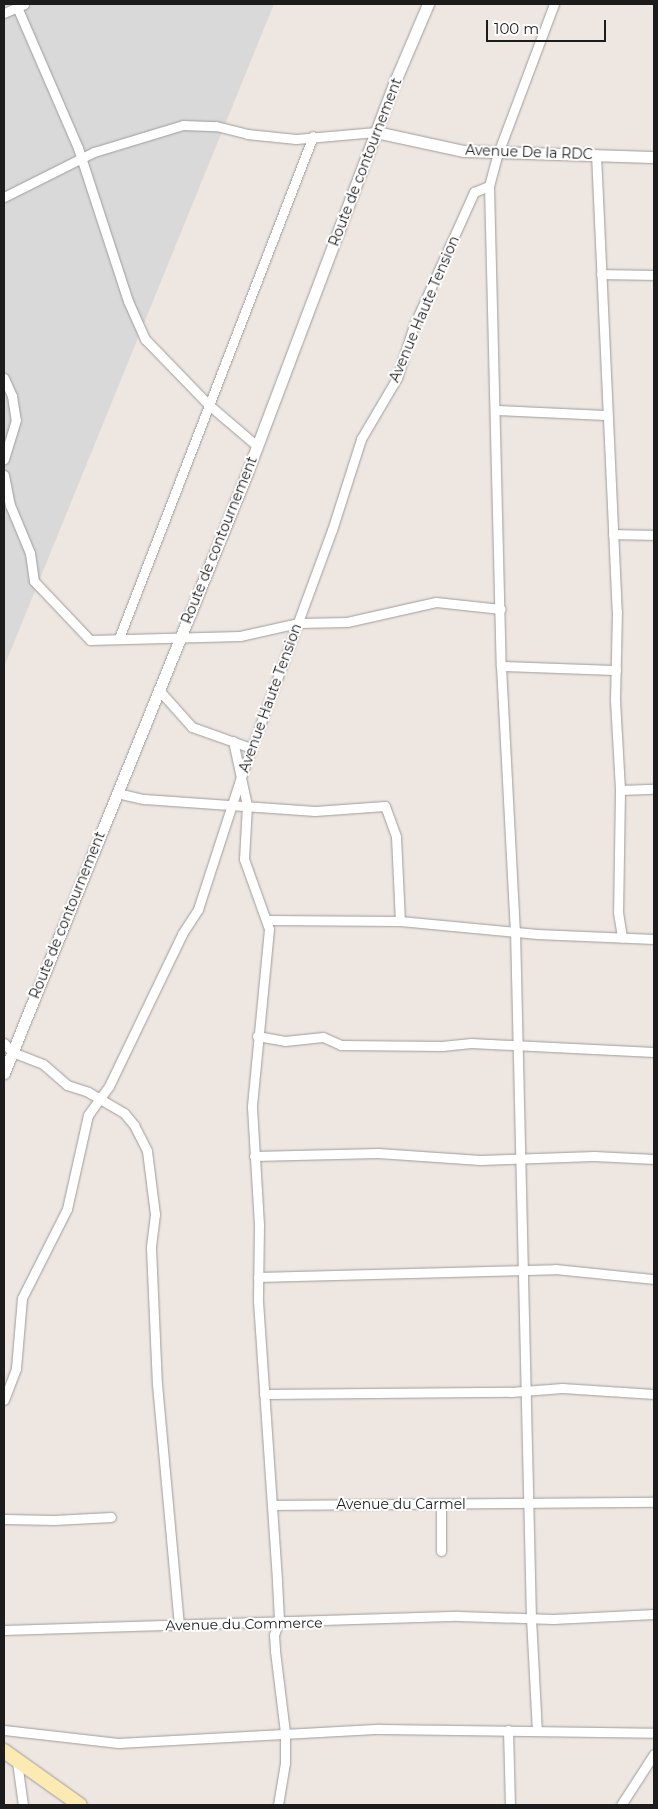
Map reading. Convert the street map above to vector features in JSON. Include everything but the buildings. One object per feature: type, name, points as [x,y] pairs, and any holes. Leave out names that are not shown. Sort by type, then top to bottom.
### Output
[{"type":"main road","points":[[4,1751],[80,1805]]},
{"type":"street","name":"Route de contournement","points":[[4,1073],[257,446],[376,132],[428,4]]},
{"type":"street","points":[[537,1730],[531,1618],[516,1046],[515,930],[501,666],[490,186],[499,150],[554,4]]},
{"type":"street","points":[[4,13],[21,5],[81,158],[128,301],[145,339],[209,405],[257,446]]},
{"type":"street","points":[[4,197],[81,158],[144,136],[191,124],[274,138],[376,132]]},
{"type":"street","name":"Avenue De la RDC","points":[[376,132],[464,151],[499,150],[654,157]]},
{"type":"street","points":[[119,638],[313,136]]},
{"type":"street","points":[[596,154],[606,415],[617,611],[616,670],[620,790],[618,912],[622,938]]},
{"type":"street","name":"Avenue Haute Tension","points":[[4,1400],[16,1368],[22,1298],[67,1209],[76,1179],[85,1126],[98,1098],[109,1086],[182,934],[196,914],[233,804],[240,777],[298,623],[361,439],[397,378],[414,325],[474,192],[490,186]]},
{"type":"street","points":[[601,274],[654,274]]},
{"type":"street","points":[[4,378],[16,412],[4,459]]},
{"type":"street","points":[[496,410],[606,415]]},
{"type":"street","points":[[4,475],[10,505],[28,546],[34,581],[40,591],[90,640],[119,638],[178,640],[240,636],[298,623],[347,622],[436,602],[501,609]]},
{"type":"street","points":[[613,534],[654,534]]},
{"type":"street","points":[[501,666],[616,670]]},
{"type":"street","points":[[158,689],[192,726],[251,748]]},
{"type":"street","points":[[233,741],[247,805],[244,859],[247,874],[267,920],[269,941],[257,1036],[252,1100],[264,1394],[273,1505],[279,1621],[274,1635],[285,1732],[286,1763],[278,1805]]},
{"type":"street","points":[[620,790],[654,789]]},
{"type":"street","points":[[117,793],[144,799],[321,811],[360,805],[386,806],[396,837],[400,921]]},
{"type":"street","points":[[267,920],[400,921],[515,930],[537,934],[654,939]]},
{"type":"street","points":[[257,1036],[285,1041],[323,1037],[341,1045],[516,1046],[654,1052]]},
{"type":"street","points":[[4,1043],[12,1052],[43,1064],[67,1085],[98,1098],[124,1113],[134,1125],[147,1151],[155,1214],[151,1248],[157,1384],[179,1624]]},
{"type":"street","points":[[254,1156],[378,1153],[480,1160],[520,1156],[654,1160]]},
{"type":"street","points":[[258,1278],[522,1270],[600,1272],[654,1279]]},
{"type":"street","points":[[264,1394],[562,1388],[654,1394]]},
{"type":"street","name":"Avenue du Carmel","points":[[273,1505],[528,1505],[654,1502]]},
{"type":"street","points":[[441,1505],[442,1551]]},
{"type":"street","points":[[4,1519],[54,1520],[111,1517]]},
{"type":"street","name":"Avenue du Commerce","points":[[4,1630],[279,1621],[335,1622],[484,1616],[531,1618],[654,1614]]},
{"type":"street","points":[[4,1730],[118,1743],[285,1732],[537,1730],[654,1733]]},
{"type":"street","points":[[508,1730],[510,1805]]},
{"type":"street","points":[[621,1805],[654,1754]]},
{"type":"street","points":[[17,1762],[23,1805]]},
{"type":"shaded area","points":[[4,4],[274,4],[4,667]]}]
